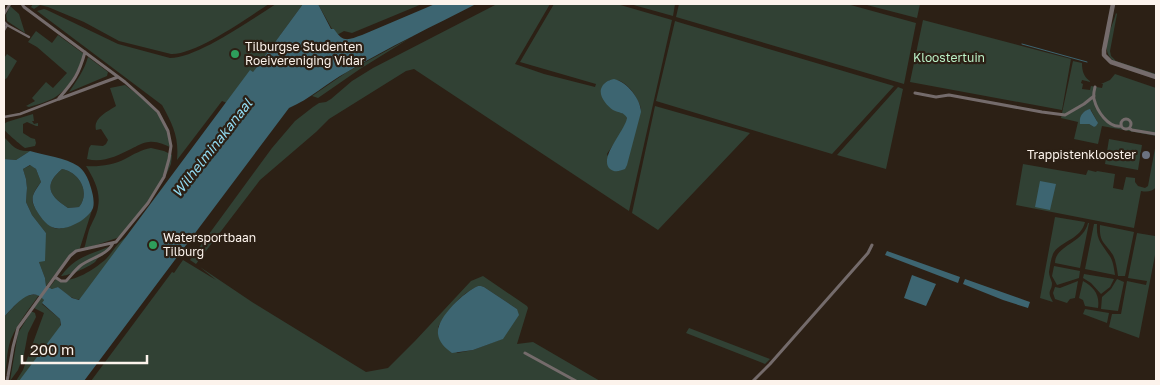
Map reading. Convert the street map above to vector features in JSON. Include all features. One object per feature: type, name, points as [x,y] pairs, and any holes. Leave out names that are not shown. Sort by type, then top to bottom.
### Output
[{"type":"street","points":[[4,14],[10,4]]},
{"type":"street","points":[[6,381],[18,328],[70,256],[76,252],[113,243],[120,239],[148,203],[164,177],[171,146],[168,131],[158,112],[118,77],[22,4]]},
{"type":"street","points":[[1113,4],[1104,55],[1111,62],[1156,77]]},
{"type":"street","points":[[4,22],[29,37]]},
{"type":"street","points":[[4,30],[7,25]]},
{"type":"street","points":[[59,99],[80,70],[85,52]]},
{"type":"street","points":[[4,117],[20,114],[118,77]]},
{"type":"street","points":[[1095,87],[1094,96],[1104,118],[1116,126],[1122,126],[1125,129],[1129,128],[1156,134]]},
{"type":"street","points":[[915,93],[936,97],[949,95],[1066,115],[1094,96]]},
{"type":"street","points":[[1122,126],[1122,121],[1127,120],[1131,124],[1129,128]]},
{"type":"street","points":[[55,277],[60,281],[66,280],[77,268],[111,247],[113,243]]},
{"type":"street","points":[[752,381],[770,364],[868,253],[872,246]]},
{"type":"street","points":[[525,353],[576,381]]},
{"type":"green space","points":[[33,4],[269,4],[194,49],[171,54],[119,41],[84,22],[48,7],[40,5],[34,9],[31,7]]},
{"type":"green space","points":[[276,4],[303,4],[232,101],[227,103],[222,101],[177,160],[177,145],[174,131],[162,105],[37,11],[47,10],[118,44],[170,58],[195,52],[209,45]]},
{"type":"green space","points":[[318,4],[422,4],[352,33],[344,31],[337,35]]},
{"type":"green space","points":[[497,4],[550,4],[515,64],[544,74],[595,87],[596,84],[520,62],[554,4],[617,4],[672,20],[629,211],[414,69],[406,71],[329,119],[260,180],[196,264],[190,260],[272,148],[295,121],[319,103],[331,99],[352,81],[373,68]],"holes":[[[610,80],[621,81],[628,87],[636,97],[641,108],[622,170],[614,171],[607,154],[627,122],[627,117],[601,92],[604,84]]]},
{"type":"green space","points":[[630,4],[675,4],[673,16]]},
{"type":"green space","points":[[679,4],[847,4],[916,23],[904,84],[676,17]]},
{"type":"green space","points":[[863,4],[920,4],[917,18]]},
{"type":"green space","points":[[10,6],[19,14],[25,33],[7,21],[6,15]]},
{"type":"green space","points":[[1116,13],[1110,51],[1111,56],[1116,61],[1156,75],[1116,62],[1110,58],[1107,52],[1107,40]]},
{"type":"green space","name":"Kloostertuin","points":[[923,20],[1071,59],[1062,110],[910,82]]},
{"type":"green space","points":[[675,21],[894,86],[832,154],[656,101]]},
{"type":"green space","points":[[36,31],[52,43],[58,35],[84,54],[76,73],[63,91],[52,99],[29,107],[26,106],[35,101],[32,98],[46,82],[53,88],[67,73],[37,47],[28,42]]},
{"type":"green space","points":[[410,38],[318,98],[312,96],[347,72]]},
{"type":"green space","points":[[7,54],[17,61],[4,80],[4,58]]},
{"type":"green space","points":[[88,57],[108,72],[107,76],[69,92],[82,71]]},
{"type":"green space","points":[[1073,61],[1082,63],[1084,74],[1091,82],[1082,80],[1082,89],[1090,90],[1091,86],[1102,88],[1103,84],[1101,84],[1110,80],[1115,74],[1156,88],[1156,136],[1102,126],[1098,144],[1074,139],[1078,122],[1061,118]],"holes":[[[1087,110],[1091,110],[1097,121],[1094,127],[1089,124],[1083,124],[1082,114]]]},
{"type":"green space","points":[[125,85],[147,102],[157,113],[165,125],[172,148],[158,143],[147,142],[110,158],[99,160],[87,159],[91,145],[103,146],[108,140],[101,129],[96,130],[96,126],[101,116],[116,106],[110,88]]},
{"type":"green space","points":[[898,87],[903,89],[886,169],[837,155]]},
{"type":"green space","points":[[655,106],[750,133],[658,230],[632,213]]},
{"type":"green space","points":[[33,114],[34,121],[32,121],[34,124],[38,123],[38,126],[27,122],[23,124],[23,133],[35,139],[36,143],[35,146],[25,148],[5,130],[4,124]]},
{"type":"green space","points":[[4,137],[12,146],[30,151],[16,160],[4,159]]},
{"type":"green space","points":[[1109,139],[1142,145],[1138,170],[1105,164]]},
{"type":"green space","points":[[1156,143],[1156,187],[1153,190],[1141,191],[1134,228],[1016,205],[1023,164],[1086,175],[1088,170],[1115,174],[1113,188],[1123,190],[1126,177],[1135,178],[1138,186],[1145,188],[1148,186]]},
{"type":"green space","points":[[151,148],[172,155],[167,173],[143,208],[121,235],[84,249],[89,230],[97,213],[99,201],[96,186],[86,166],[116,163]]},
{"type":"green space","points":[[31,165],[36,169],[41,182],[34,194],[33,204],[40,216],[49,225],[54,228],[70,226],[85,217],[92,210],[79,251],[65,262],[46,286],[39,262],[46,233],[32,215],[26,202],[27,188],[23,169]]},
{"type":"green space","points":[[62,169],[74,174],[81,183],[84,195],[79,207],[68,208],[53,195],[51,190],[52,180]]},
{"type":"green space","points":[[1055,217],[1085,222],[1083,228],[1076,236],[1058,248],[1053,254],[1049,272],[1052,283],[1050,295],[1053,302],[1040,298]]},
{"type":"green space","points":[[1088,223],[1080,268],[1055,263],[1059,252],[1081,236]]},
{"type":"green space","points":[[1094,224],[1097,224],[1098,238],[1111,259],[1115,275],[1085,269]]},
{"type":"green space","points":[[1100,225],[1134,232],[1125,276],[1118,276],[1113,255],[1103,242]]},
{"type":"green space","points":[[1156,230],[1156,250],[1139,338],[1109,327],[1112,314],[1121,314],[1127,281],[1146,285],[1147,281],[1128,278],[1137,233],[1155,236]]},
{"type":"green space","points":[[134,231],[84,299],[73,298],[58,287],[49,288],[56,279],[69,280],[76,278],[96,267],[106,259],[117,245]]},
{"type":"green space","points":[[113,245],[92,264],[73,273],[61,276],[78,260]]},
{"type":"green space","points":[[183,260],[216,280],[200,267],[252,302],[366,372],[388,368],[471,281],[483,276],[528,308],[517,344],[533,342],[600,381],[91,381],[172,272],[174,273]],"holes":[[[481,286],[517,309],[502,339],[473,350],[457,353],[438,327],[460,298],[471,289]]]},
{"type":"green space","points":[[1054,266],[1080,271],[1079,278],[1057,285],[1052,276]]},
{"type":"green space","points":[[1084,274],[1114,279],[1110,287],[1101,294],[1091,283],[1083,278]]},
{"type":"green space","points":[[1117,279],[1124,282],[1118,311],[1101,309],[1102,297],[1111,289]]},
{"type":"green space","points":[[1078,281],[1075,298],[1070,299],[1067,303],[1055,299],[1053,293],[1055,287],[1060,288]]},
{"type":"green space","points":[[1083,281],[1095,292],[1098,299],[1098,308],[1085,306],[1083,300],[1079,298]]},
{"type":"green space","points":[[39,295],[20,322],[11,339],[4,381],[4,317],[23,297]]},
{"type":"green space","points":[[42,297],[44,300],[42,304],[60,319],[61,329],[22,381],[16,381],[23,370],[44,313],[34,308]]},
{"type":"green space","points":[[1085,309],[1109,313],[1107,323],[1083,314]]},
{"type":"green space","points":[[31,312],[35,313],[36,317],[28,333],[24,354],[18,370],[10,381],[18,333]]},
{"type":"green space","points":[[689,328],[770,359],[765,364],[686,333]]},
{"type":"water","name":"Wilhelminakanaal","points":[[303,4],[318,4],[331,29],[334,29],[340,37],[346,39],[362,35],[435,4],[476,4],[363,63],[289,108],[84,381],[19,381],[61,325],[60,319],[42,303],[44,300],[33,294],[22,299],[4,317],[4,159],[16,160],[30,151],[73,163],[87,177],[92,190],[94,205],[91,212],[71,226],[55,228],[43,220],[33,204],[34,194],[41,182],[36,169],[30,165],[23,169],[27,188],[26,202],[32,215],[46,233],[45,261],[39,262],[46,286],[52,289],[58,287],[72,298],[79,300],[250,70],[253,72]],"holes":[[[62,169],[78,178],[83,189],[84,195],[79,207],[68,208],[56,199],[51,190],[52,180],[56,175]]]},
{"type":"water","points":[[614,79],[628,87],[639,102],[641,112],[627,165],[625,169],[618,171],[610,169],[607,164],[607,158],[627,118],[608,106],[602,98],[601,92],[604,83]]},
{"type":"water","points":[[1090,109],[1098,123],[1094,127],[1089,124],[1080,124],[1082,115]]},
{"type":"water","points":[[1040,181],[1056,184],[1050,210],[1035,207]]},
{"type":"water","points":[[887,251],[960,277],[958,283],[885,255]]},
{"type":"water","points":[[912,275],[936,284],[926,306],[904,298]]},
{"type":"water","points":[[965,279],[1030,302],[1028,308],[963,284]]},
{"type":"water","points":[[478,286],[484,287],[517,309],[519,315],[503,339],[473,350],[452,353],[440,340],[438,334],[441,321],[452,306]]},
{"type":"waterway","points":[[1022,44],[1087,62]]},
{"type":"place","name":"Tilburgse Studenten Roeivereniging Vidar","points":[[235,54]]},
{"type":"place","name":"Trappistenklooster","points":[[1146,155]]},
{"type":"place","name":"Watersportbaan Tilburg","points":[[153,245]]}]
